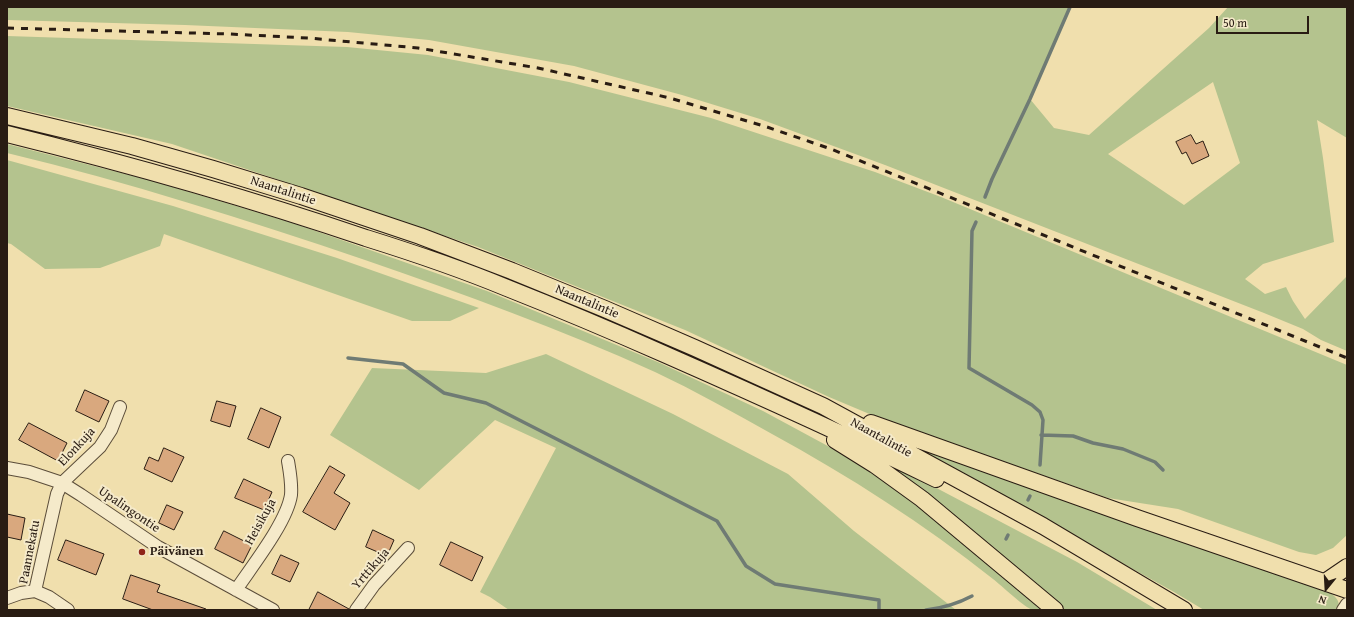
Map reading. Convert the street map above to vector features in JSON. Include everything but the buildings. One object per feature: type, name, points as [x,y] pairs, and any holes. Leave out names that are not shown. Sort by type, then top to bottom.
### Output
[{"type":"main road","name":"Naantalintie","points":[[7,116],[132,146],[301,196],[420,236],[512,271],[605,309],[696,348],[823,406],[1036,522],[1184,610]]},
{"type":"main road","name":"Naantalintie","points":[[7,134],[196,183],[295,213],[506,287],[596,324],[778,404],[937,480],[1129,578]]},
{"type":"main road","points":[[778,404],[874,465],[922,499],[1055,610]]},
{"type":"main road","points":[[823,406],[1129,515],[1347,590]]},
{"type":"main road","points":[[1325,582],[1347,566]]},
{"type":"street","name":"Elonkuja","points":[[62,483],[100,447],[111,430],[120,407]]},
{"type":"street","name":"Heisikuja","points":[[236,590],[274,533],[284,514],[290,496],[292,480],[288,461]]},
{"type":"street","name":"Upalingontie","points":[[7,468],[29,472],[62,483],[158,547],[273,610]]},
{"type":"street","name":"Paannekatu","points":[[62,483],[57,494],[35,591],[49,597],[68,610]]},
{"type":"street","name":"Yrttikuja","points":[[356,610],[374,585],[408,548]]},
{"type":"street","points":[[7,598],[21,593],[35,591]]},
{"type":"street","points":[[1343,610],[1347,604]]},
{"type":"green space","points":[[7,7],[1070,7],[1030,99],[1054,128],[1089,135],[1209,28],[1228,7],[1347,7],[1347,138],[1317,120],[1334,242],[1263,264],[1245,279],[1265,294],[1286,287],[1305,319],[1347,276],[1347,351],[1321,340],[1303,329],[1264,313],[885,165],[760,119],[682,95],[574,66],[429,40],[348,32],[185,25],[7,20]],"holes":[[[1213,82],[1240,163],[1184,205],[1108,154]]]},
{"type":"green space","points":[[7,36],[347,47],[428,55],[569,82],[711,118],[875,172],[941,197],[1347,365],[1347,535],[1333,548],[1316,555],[1299,552],[1178,509],[1108,498],[879,418],[829,397],[685,330],[478,247],[172,144],[7,106]]},
{"type":"green space","points":[[7,144],[153,181],[293,223],[487,291],[660,363],[763,411],[850,458],[920,507],[1045,610],[1033,610],[1024,605],[993,579],[940,539],[858,484],[801,450],[699,394],[620,356],[475,299],[276,230],[97,176],[7,153]]},
{"type":"green space","points":[[7,160],[173,206],[337,258],[479,308],[450,321],[412,321],[164,234],[160,246],[100,268],[45,269],[11,244],[7,243]]},
{"type":"green space","points":[[546,354],[673,414],[788,474],[854,531],[956,610],[509,610],[480,592],[556,448],[495,420],[419,490],[330,435],[372,368],[486,373]]},
{"type":"green space","points":[[912,446],[1325,589],[1338,600],[1339,603],[1337,610],[1204,610]]},
{"type":"green space","points":[[889,463],[1077,562],[1157,610],[1064,610],[946,508],[888,465]]},
{"type":"waterway","points":[[985,197],[1070,7]]},
{"type":"waterway","points":[[976,222],[972,231],[969,368],[1032,405],[1040,412],[1043,420],[1040,465]]},
{"type":"waterway","points":[[348,358],[403,364],[444,393],[486,403],[717,521],[746,566],[775,584],[879,600],[879,610]]},
{"type":"waterway","points":[[1041,435],[1073,436],[1093,443],[1123,449],[1155,462],[1163,470]]},
{"type":"waterway","points":[[1028,500],[1030,496]]},
{"type":"waterway","points":[[1006,539],[1008,535]]},
{"type":"waterway","points":[[926,610],[950,605],[972,596]]},
{"type":"railway","points":[[7,28],[229,34],[308,38],[418,48],[538,68],[670,98],[767,127],[831,149],[1347,358]]},
{"type":"place","name":"Päivänen","points":[[142,552]]}]
